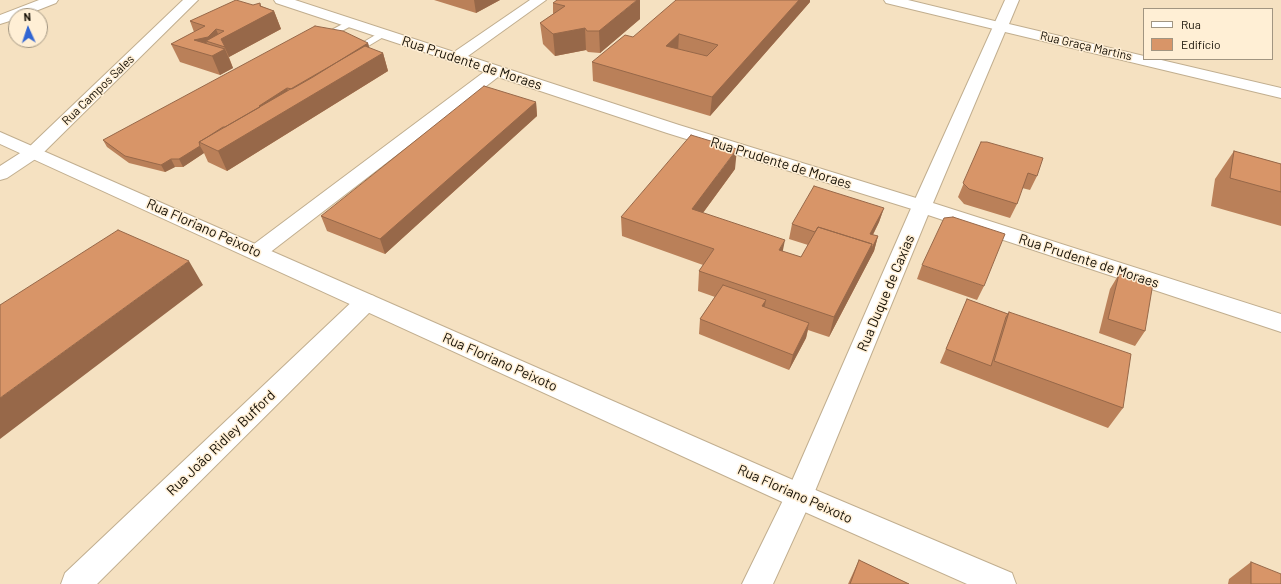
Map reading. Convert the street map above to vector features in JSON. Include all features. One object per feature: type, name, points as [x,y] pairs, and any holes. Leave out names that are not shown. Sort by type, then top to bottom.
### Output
[{"type":"street","points":[[0,20],[51,0]]},
{"type":"street","name":"Rua Campos Sales","points":[[0,174],[34,152],[191,0]]},
{"type":"street","name":"Rua Prudente de Moraes","points":[[281,0],[673,129],[922,206],[1281,323]]},
{"type":"street","points":[[455,58],[539,0]]},
{"type":"street","name":"Rua Graça Martins","points":[[891,0],[1143,59]]},
{"type":"street","name":"Rua Duque de Caxias","points":[[757,584],[800,496],[922,206],[1002,26],[1012,0]]},
{"type":"street","name":"Rua Graça Martins","points":[[1146,60],[1281,92]]},
{"type":"street","points":[[257,252],[495,71]]},
{"type":"street","name":"Rua Floriano Peixoto","points":[[0,137],[800,496],[1000,584]]},
{"type":"street","name":"Rua João Ridley Bufford","points":[[76,584],[366,302]]},
{"type":"lane","points":[[309,46],[350,23]]},
{"type":"lane","points":[[342,58],[382,34]]},
{"type":"building","points":[[236,0],[253,5],[260,3],[260,6],[274,11],[221,39],[225,47],[206,41],[224,31],[216,29],[208,37],[194,40],[225,49],[212,56],[171,44],[205,26],[190,21]]},
{"type":"building","points":[[557,0],[637,0],[599,31],[587,31],[585,28],[553,34],[540,23],[565,6],[553,3]]},
{"type":"building","points":[[676,0],[799,0],[712,97],[592,62],[625,35],[633,37]],"holes":[[[679,34],[718,45],[707,56],[666,46]]]},
{"type":"building","points":[[315,26],[343,31],[368,43],[313,77],[292,89],[287,88],[259,106],[260,107],[223,127],[199,142],[200,146],[179,159],[171,159],[161,165],[125,156],[103,140]]},
{"type":"building","points":[[365,46],[383,53],[218,151],[199,142]]},
{"type":"building","points":[[484,86],[536,102],[380,239],[321,216]]},
{"type":"building","points":[[691,135],[737,149],[692,209],[785,240],[779,250],[801,257],[818,227],[872,244],[834,317],[699,271],[714,249],[621,217]]},
{"type":"building","points":[[981,142],[987,142],[1043,158],[1037,176],[1028,173],[1017,204],[969,189],[963,183]]},
{"type":"building","points":[[1234,151],[1281,164],[1281,192],[1230,178]]},
{"type":"building","points":[[814,186],[884,208],[870,234],[878,236],[871,250],[872,244],[818,227],[815,232],[792,224]]},
{"type":"building","points":[[953,217],[1005,234],[984,286],[922,265],[944,218]]},
{"type":"building","points":[[118,230],[189,261],[0,398],[0,305]]},
{"type":"building","points":[[1119,274],[1153,283],[1145,331],[1108,319]]},
{"type":"building","points":[[723,285],[766,300],[762,306],[809,323],[793,355],[700,319]]},
{"type":"building","points":[[967,299],[1008,314],[991,366],[946,349]]},
{"type":"building","points":[[1009,312],[1131,354],[1123,408],[994,361]]},
{"type":"building","points":[[859,560],[909,584],[850,584]]},
{"type":"building","points":[[1251,562],[1281,574],[1281,584],[1251,584]]}]
